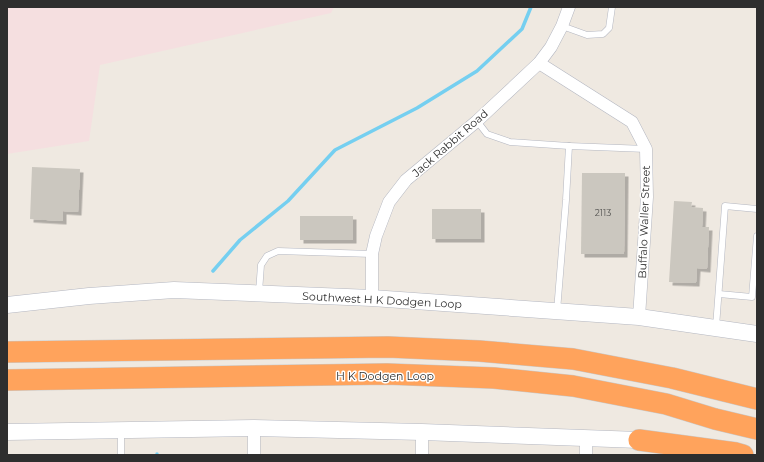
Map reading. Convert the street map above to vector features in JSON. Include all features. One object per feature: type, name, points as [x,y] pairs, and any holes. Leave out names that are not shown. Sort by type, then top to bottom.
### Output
[{"type":"highway","points":[[7,352],[388,347],[479,351],[574,359],[672,378],[757,399]]},
{"type":"highway","name":"H K Dodgen Loop","points":[[7,380],[387,374],[494,378],[573,386],[666,404],[715,419],[757,429]]},
{"type":"highway","points":[[639,440],[743,455]]},
{"type":"main road","name":"Southwest H K Dodgen Loop","points":[[7,305],[89,296],[174,290],[372,298],[639,317],[757,334]]},
{"type":"main road","points":[[7,432],[254,428],[422,432],[639,440],[693,455]]},
{"type":"street","name":"Jack Rabbit Road","points":[[372,298],[372,254],[376,236],[388,202],[406,180],[477,121],[539,63],[551,47],[562,26],[569,7]]},
{"type":"street","name":"Buffalo Waller Street","points":[[539,63],[632,122],[646,149],[647,197],[639,317]]},
{"type":"street","points":[[254,428],[254,455]]},
{"type":"street","points":[[422,432],[422,455]]},
{"type":"street","points":[[586,438],[586,455]]},
{"type":"lane","points":[[562,26],[587,35],[603,34],[609,28],[612,7]]},
{"type":"lane","points":[[477,121],[487,134],[510,142],[646,149]]},
{"type":"lane","points":[[557,311],[569,146]]},
{"type":"lane","points":[[716,328],[725,206],[757,209]]},
{"type":"lane","points":[[719,294],[752,297],[757,236]]},
{"type":"lane","points":[[259,294],[261,265],[267,256],[278,251],[372,254]]},
{"type":"lane","points":[[121,430],[121,455]]},
{"type":"shaded area","points":[[7,7],[334,7],[331,13],[100,65],[89,141],[7,154]]},
{"type":"building","points":[[32,167],[80,169],[78,212],[63,211],[63,221],[30,219]]},
{"type":"building","points":[[582,173],[625,173],[624,254],[581,254]]},
{"type":"building","points":[[674,201],[692,202],[691,207],[703,208],[702,227],[709,227],[707,269],[697,268],[696,283],[669,282]]},
{"type":"building","points":[[432,209],[481,209],[481,239],[432,239]]},
{"type":"building","points":[[300,216],[353,216],[353,240],[300,240]]},
{"type":"waterway","points":[[213,271],[240,240],[288,201],[335,150],[417,108],[477,71],[522,29],[531,7]]}]
